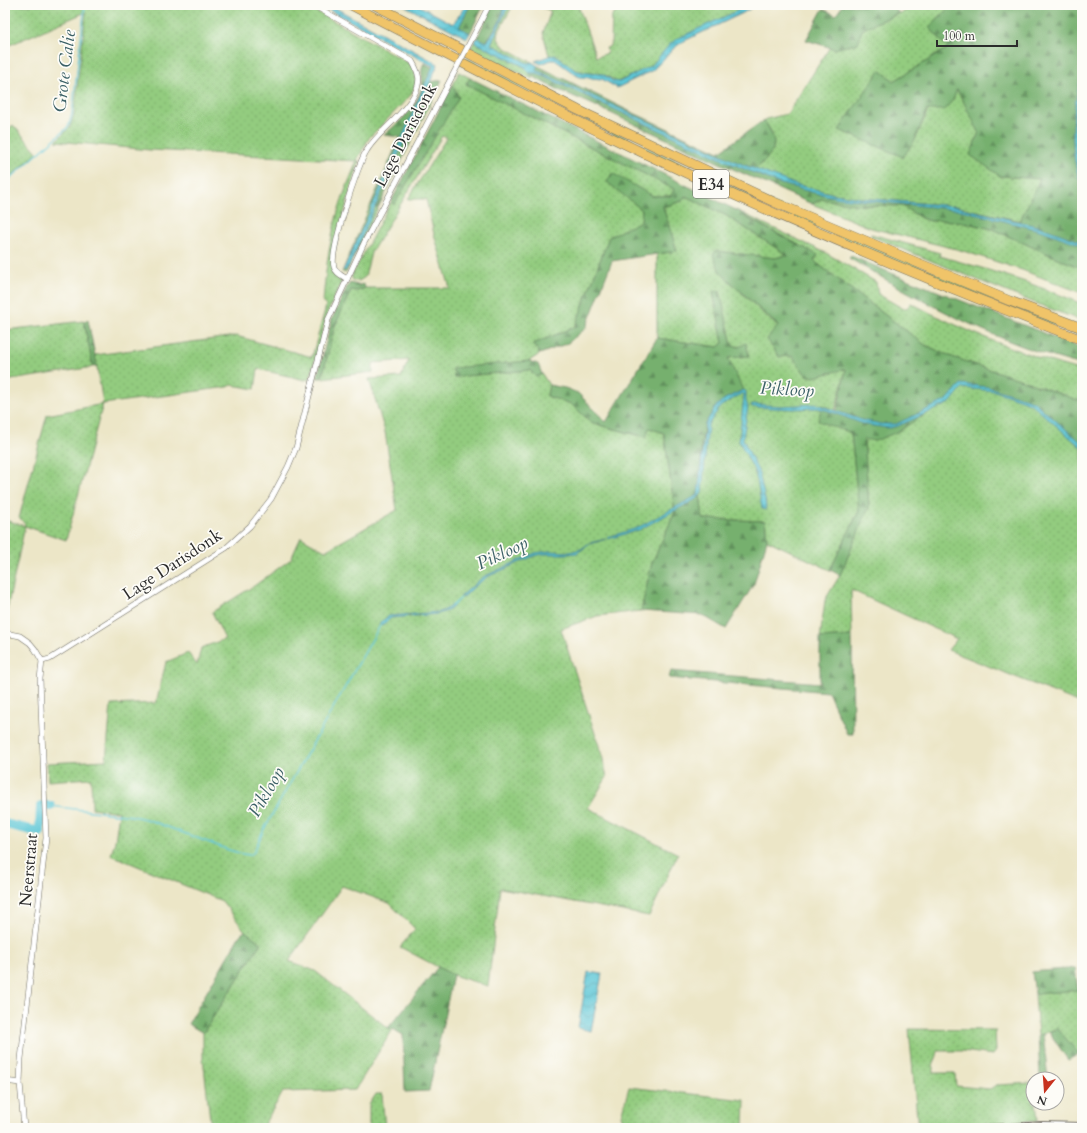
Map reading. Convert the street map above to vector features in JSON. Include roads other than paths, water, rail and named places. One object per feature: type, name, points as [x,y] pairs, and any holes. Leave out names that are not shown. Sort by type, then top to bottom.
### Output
[{"type":"highway","name":"E34","points":[[351,5],[469,68],[612,138],[766,210],[908,271],[1082,340]]},
{"type":"highway","name":"E34","points":[[375,5],[578,110],[774,202],[1010,301],[1082,328]]},
{"type":"street","name":"Lage Darisdonk","points":[[313,5],[412,61],[419,72],[415,94],[405,108],[374,141],[360,164],[333,255],[333,265],[337,273],[347,278]]},
{"type":"street","name":"Lage Darisdonk","points":[[42,661],[50,659],[94,632],[226,548],[257,517],[271,499],[296,448],[328,320],[364,243],[489,5]]},
{"type":"street","points":[[5,633],[20,636],[24,639],[35,649],[42,661]]},
{"type":"street","name":"Neerstraat","points":[[24,1128],[20,1083],[46,838],[46,806],[40,680],[42,661]]},
{"type":"street","points":[[5,1089],[7,1082],[20,1083]]},
{"type":"street","points":[[992,1128],[1043,1125],[1082,1126]]},
{"type":"water","points":[[320,5],[330,5],[438,64],[350,264],[345,271],[343,270],[378,194],[433,66]]},
{"type":"water","points":[[403,5],[418,5],[453,24],[466,5],[470,5],[459,27],[470,33],[467,38]]},
{"type":"water","points":[[505,5],[508,5],[507,7],[511,5],[506,11],[491,44],[527,63],[532,62],[538,66],[535,69],[538,71],[737,162],[794,184],[834,194],[860,198],[954,206],[1041,227],[1082,242],[1082,245],[1043,231],[965,211],[840,198],[778,183],[723,160],[537,73],[529,73],[525,67],[474,42],[477,38],[487,42],[500,21]]},
{"type":"water","points":[[746,5],[756,5],[743,13],[682,42],[673,49],[653,70],[617,88],[602,79],[579,77],[555,60],[541,64],[535,61],[556,55],[575,70],[587,73],[603,74],[613,81],[619,82],[652,65],[670,44],[678,38],[737,11]]},
{"type":"water","points":[[1082,74],[1082,187],[1075,160],[1073,130],[1076,101]]},
{"type":"water","points":[[961,384],[988,387],[1033,401],[1082,443],[1082,448],[1030,403],[995,391],[962,388],[950,403],[898,426],[889,428],[866,425],[818,408],[793,409],[752,407],[751,405],[781,406],[816,404],[862,420],[881,424],[896,424],[947,400]]},
{"type":"water","points":[[743,390],[746,391],[746,401],[748,407],[743,439],[759,473],[765,499],[765,510],[762,509],[754,470],[739,441],[743,393],[720,407],[708,425],[702,493],[698,498],[639,530],[608,539],[608,537],[637,528],[698,495],[705,424],[717,405]]},
{"type":"water","points":[[606,539],[590,544],[577,553],[543,554],[534,556],[487,577],[464,597],[460,597],[483,577],[535,553],[549,551],[570,552],[581,549],[589,543]]},
{"type":"water","points":[[452,605],[453,607],[447,611],[438,614],[391,618],[382,625],[379,623],[389,616],[439,612]]},
{"type":"water","points":[[588,972],[602,974],[591,1031],[578,1028]]},
{"type":"waterway","name":"Grote Calie","points":[[5,183],[69,125],[72,114],[85,5]]},
{"type":"waterway","name":"Pikloop","points":[[452,606],[461,598]]},
{"type":"waterway","name":"Pikloop","points":[[50,806],[133,816],[149,820],[229,850],[250,855],[254,852],[263,831],[381,624]]},
{"type":"waterway","name":"Pikloop","points":[[5,824],[40,832],[41,806],[50,806]]}]
